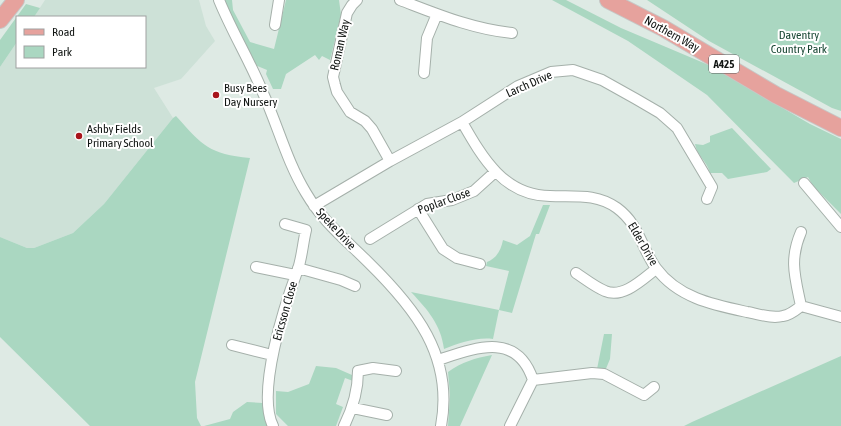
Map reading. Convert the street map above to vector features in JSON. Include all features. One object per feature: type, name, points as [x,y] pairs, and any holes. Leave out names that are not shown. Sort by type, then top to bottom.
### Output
[{"type":"main road","points":[[0,20],[16,0]]},
{"type":"main road","name":"Northern Way","points":[[608,0],[663,28],[776,95],[841,128]]},
{"type":"street","name":"Speke Drive","points":[[219,0],[266,99],[290,163],[314,206],[330,226],[368,262],[414,313],[430,338],[438,360],[443,396],[442,426]]},
{"type":"street","points":[[275,25],[279,0]]},
{"type":"street","points":[[400,0],[486,30],[512,33]]},
{"type":"street","name":"Roman Way","points":[[352,2],[333,77],[337,92],[350,112],[365,121],[372,129],[390,161]]},
{"type":"street","points":[[424,73],[428,38],[437,14]]},
{"type":"street","name":"Larch Drive","points":[[314,206],[390,161],[462,122],[518,86],[552,72],[574,70],[602,80],[629,95],[660,114],[677,128],[712,186],[707,199]]},
{"type":"street","name":"Elder Drive","points":[[462,122],[475,144],[495,172],[518,189],[534,194],[550,196],[596,197],[618,208],[630,220],[640,234],[656,269],[677,289],[708,303],[774,317],[792,313],[801,306]]},
{"type":"street","name":"Poplar Close","points":[[370,239],[427,204],[462,197],[474,191],[495,172]]},
{"type":"street","points":[[804,183],[841,227]]},
{"type":"street","points":[[418,209],[443,249],[457,258],[480,264]]},
{"type":"street","name":"Ericsson Close","points":[[273,426],[269,414],[267,393],[272,355],[297,271],[306,230],[285,224]]},
{"type":"street","points":[[801,232],[793,254],[793,269],[801,306],[841,317]]},
{"type":"street","points":[[256,267],[297,271],[341,280],[355,286]]},
{"type":"street","points":[[576,273],[604,291],[614,293],[622,292],[635,285],[656,269]]},
{"type":"street","name":"Ericsson Close","points":[[232,345],[272,355]]},
{"type":"street","points":[[438,360],[475,348],[505,348],[515,352],[524,360],[530,369],[533,380],[510,426]]},
{"type":"street","points":[[344,426],[353,408],[358,382],[358,370],[373,368],[396,371]]},
{"type":"street","points":[[533,380],[600,374],[608,375],[644,395],[654,387]]},
{"type":"street","points":[[353,408],[387,415]]},
{"type":"shaded area","name":"Ashby Fields Primary School","points":[[45,0],[199,0],[206,26],[215,41],[181,79],[154,88],[173,118],[104,204],[73,233],[34,248],[27,248],[0,237],[0,67],[16,43],[16,68],[146,68],[146,16],[35,16]]},
{"type":"green space","points":[[222,0],[232,0],[233,10],[250,42],[274,49],[286,0],[339,0],[341,15],[330,60],[322,56],[319,60],[315,55],[286,74],[281,89],[273,89],[266,74],[267,70],[255,65]]},
{"type":"green space","points":[[552,0],[566,0],[621,28],[711,66],[810,124],[841,139],[841,214],[813,186],[808,177],[794,183],[707,95],[628,41]]},
{"type":"green space","name":"Daventry Country Park","points":[[647,0],[841,0],[841,111],[832,108],[709,41]]},
{"type":"green space","points":[[26,4],[40,8],[35,16],[17,16]]},
{"type":"green space","points":[[16,18],[16,43],[0,67],[0,40]]},
{"type":"green space","points":[[176,116],[193,135],[208,147],[225,154],[250,158],[195,382],[197,418],[201,426],[90,426],[0,337],[0,237],[27,248],[34,248],[73,233],[104,204]]},
{"type":"green space","points":[[732,128],[771,169],[767,172],[728,179],[722,173],[710,173],[695,144],[703,145],[710,142],[710,136]]},
{"type":"green space","points":[[543,205],[550,205],[539,234],[536,234],[512,313],[499,310],[509,271],[486,266],[487,262],[498,253],[503,240],[517,245],[530,236]]},
{"type":"green space","points":[[411,292],[499,310],[493,339],[474,340],[444,349],[440,332],[433,318]]},
{"type":"green space","points":[[604,334],[612,334],[610,359],[605,371],[597,369]]},
{"type":"green space","points":[[492,355],[460,426],[448,426],[450,395],[448,372],[469,361]]},
{"type":"green space","points":[[841,356],[841,426],[684,426],[692,422]]},
{"type":"green space","points":[[316,366],[336,368],[352,375],[353,381],[345,378],[336,404],[343,407],[336,426],[288,426],[276,414],[276,391],[288,392],[309,384]]},
{"type":"green space","points":[[247,402],[263,403],[268,426],[204,426],[230,419],[233,412]]},
{"type":"place","name":"Busy Bees Day Nursery","points":[[216,95]]},
{"type":"place","name":"Ashby Fields Primary School","points":[[79,136]]}]
